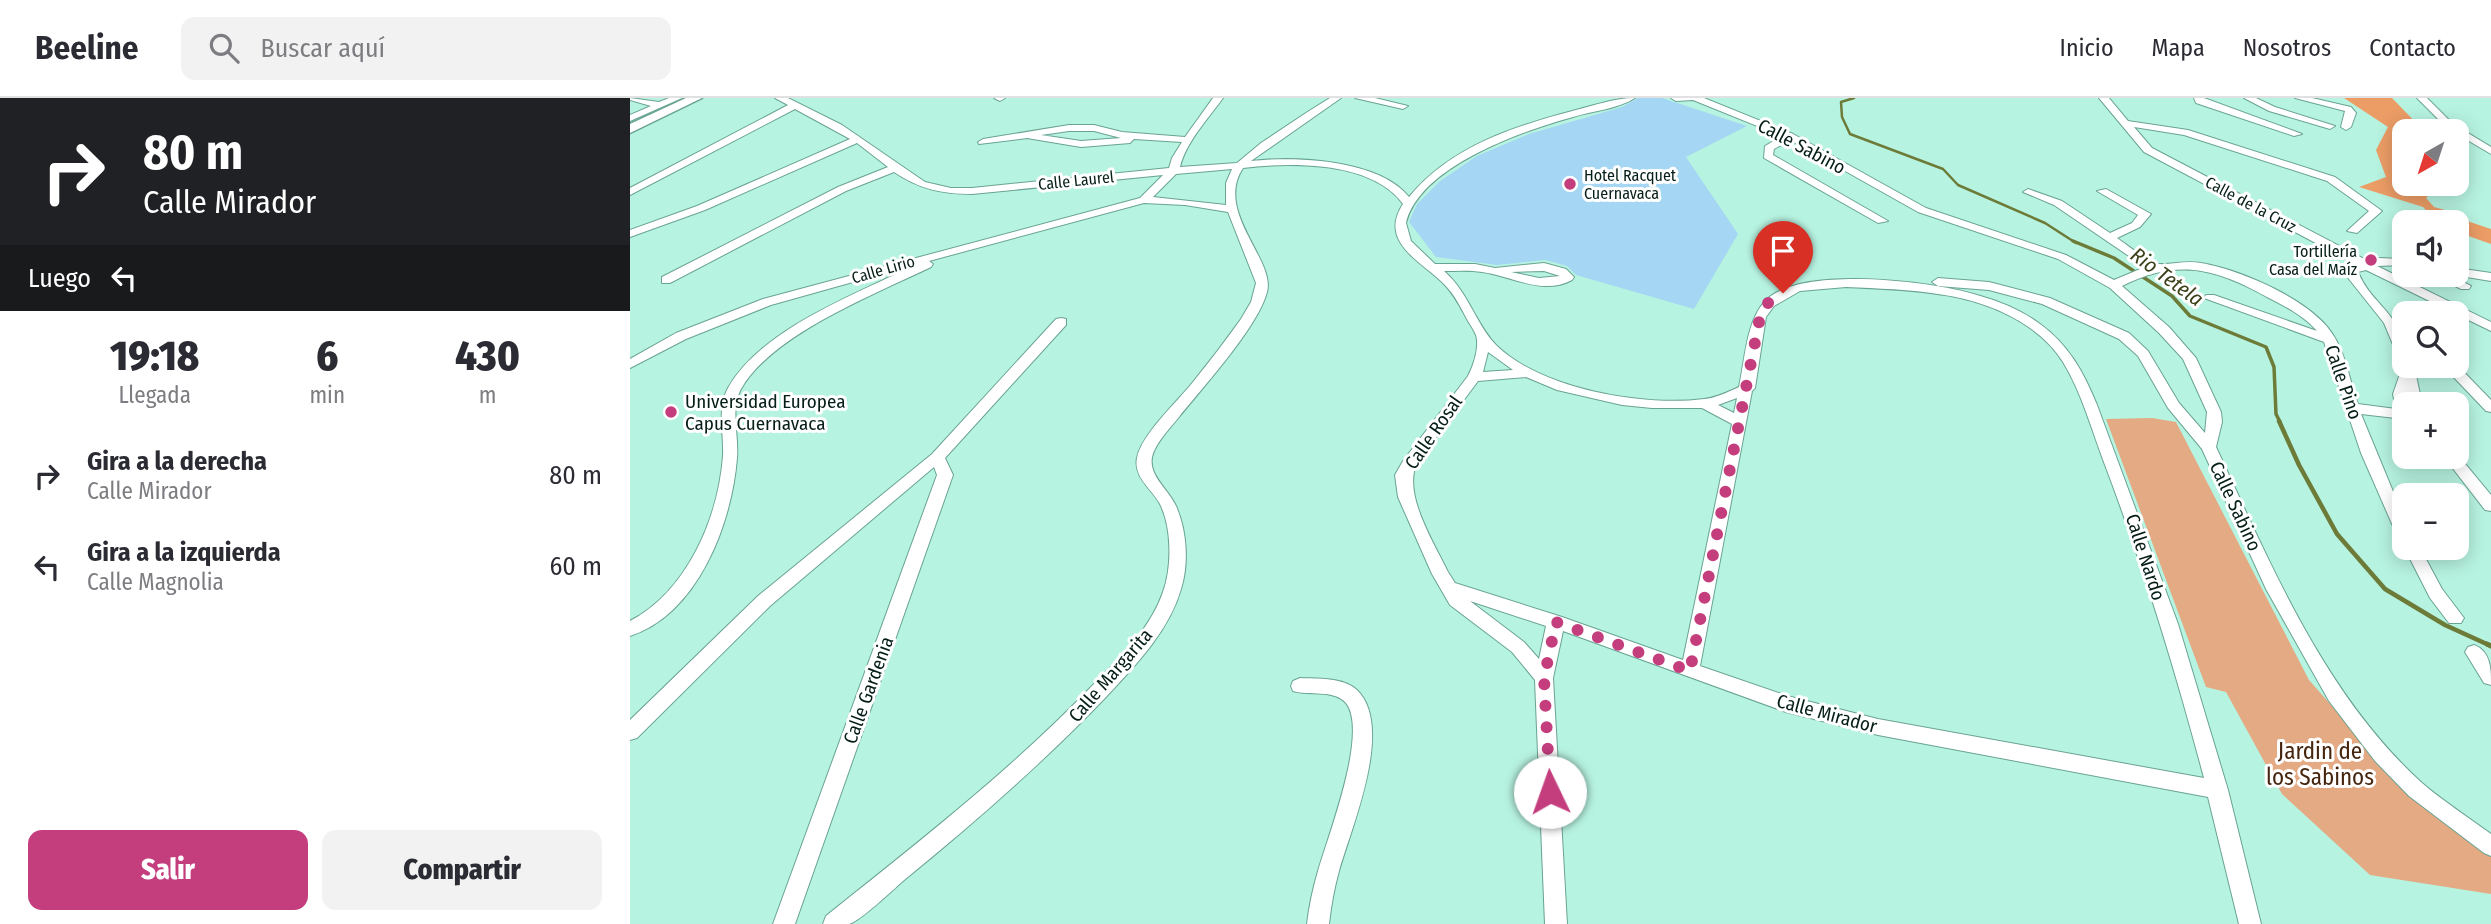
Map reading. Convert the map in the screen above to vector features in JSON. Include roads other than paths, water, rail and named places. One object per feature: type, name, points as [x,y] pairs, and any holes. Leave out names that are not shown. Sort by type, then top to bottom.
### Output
[{"type":"main road","points":[[630,129],[696,98]]},
{"type":"street","points":[[632,98],[660,105]]},
{"type":"street","points":[[630,117],[677,98]]},
{"type":"street","name":"Calle Laurel","points":[[780,98],[858,139],[922,186],[957,192],[1174,170],[1304,161],[1404,185],[1404,195],[1409,204]]},
{"type":"street","points":[[1144,201],[1174,170],[1177,158],[1218,98]]},
{"type":"street","points":[[1144,201],[1185,202],[1231,209],[1234,176],[1239,166],[1336,98]]},
{"type":"street","points":[[1360,98],[1403,106]]},
{"type":"street","points":[[1630,98],[1508,133],[1463,154],[1430,180],[1409,204],[1400,222],[1401,233],[1417,253],[1456,290],[1493,350],[1531,373],[1567,388],[1612,400],[1705,404],[1748,388]]},
{"type":"street","name":"Calle Sabino","points":[[1676,98],[1694,98],[1790,136],[1922,210],[2062,257],[2114,285],[2164,330],[2189,358],[2214,412],[2215,422],[2209,447],[2274,589],[2336,696],[2382,755],[2416,790],[2491,846]]},
{"type":"street","name":"Calle de la Cruz","points":[[2104,98],[2148,150],[2439,301]]},
{"type":"street","points":[[2199,98],[2199,101],[2297,134]]},
{"type":"street","points":[[2249,98],[2272,109],[2330,125]]},
{"type":"street","points":[[2300,98],[2348,109],[2351,113],[2346,127]]},
{"type":"street","points":[[2422,98],[2450,126],[2491,151]]},
{"type":"street","points":[[630,192],[795,105]]},
{"type":"street","points":[[2124,123],[2185,132],[2331,178],[2376,211],[2353,231]]},
{"type":"street","points":[[810,159],[833,136],[834,126]]},
{"type":"street","points":[[1121,137],[1081,144],[1041,134],[1094,128],[1121,137],[1187,142]]},
{"type":"street","points":[[1790,136],[1769,148],[1768,156],[1882,221]]},
{"type":"street","points":[[630,234],[701,208],[858,139]]},
{"type":"street","points":[[666,280],[842,189],[894,168]]},
{"type":"street","points":[[1404,185],[1430,180]]},
{"type":"street","points":[[2028,191],[2058,203],[2151,268]]},
{"type":"street","points":[[2102,191],[2145,214],[2136,225],[2109,237]]},
{"type":"street","name":"Calle Lirio","points":[[630,364],[681,336],[767,302],[1144,201]]},
{"type":"street","name":"Calle Margarita","points":[[834,924],[1014,776],[1124,665],[1156,623],[1173,588],[1175,526],[1167,504],[1145,470],[1145,455],[1157,435],[1250,316],[1262,291],[1261,275],[1231,209]]},
{"type":"street","points":[[630,629],[662,610],[694,571],[720,509],[730,459],[731,396],[753,366],[788,337],[947,253]]},
{"type":"street","points":[[2392,263],[2366,264],[2353,270],[2352,276],[2392,327]]},
{"type":"street","name":"Calle Pino","points":[[2114,285],[2151,268],[2191,264],[2220,269],[2242,277],[2315,321],[2329,339],[2352,408],[2392,504]]},
{"type":"street","points":[[1435,268],[1466,267],[1552,283],[1560,283],[1567,277],[1562,272],[1533,267],[1496,271]]},
{"type":"street","points":[[2469,274],[2491,277]]},
{"type":"street","name":"Calle Nardo","points":[[1690,671],[1760,317],[1768,303],[1783,293],[1814,285],[1922,285],[1966,289],[1984,301],[2032,323],[2054,341],[2067,358],[2087,399],[2138,526],[2218,790],[2250,924]]},
{"type":"street","points":[[1966,289],[1989,286],[2046,301],[2124,336],[2143,354],[2173,405],[2209,447]]},
{"type":"street","points":[[2423,293],[2428,301]]},
{"type":"street","points":[[2210,298],[2329,339]]},
{"type":"street","points":[[2469,312],[2491,312]]},
{"type":"street","name":"Calle de la Cruz","points":[[2469,316],[2491,327]]},
{"type":"street","points":[[630,732],[764,601],[937,457],[1061,322]]},
{"type":"street","name":"Calle Rosal","points":[[1484,337],[1480,364],[1474,377],[1417,450],[1403,475],[1406,497],[1425,544],[1462,606],[1518,647],[1544,678]]},
{"type":"street","points":[[1474,377],[1531,373]]},
{"type":"street","points":[[2352,408],[2404,415],[2400,394],[2404,378]]},
{"type":"street","points":[[2462,378],[2491,408]]},
{"type":"street","points":[[1705,404],[1741,423]]},
{"type":"street","name":"Calle Gardenia","points":[[784,924],[945,475],[937,457]]},
{"type":"street","points":[[2461,469],[2491,506]]},
{"type":"street","points":[[2418,560],[2436,593],[2455,618]]},
{"type":"street","name":"Calle Mirador","points":[[1449,588],[1556,622],[1786,704],[1878,727],[2218,790]]},
{"type":"street","points":[[1556,622],[1544,678],[1556,924]]},
{"type":"street","points":[[2474,652],[2491,678]]},
{"type":"street","points":[[1300,686],[1332,689],[1351,695],[1362,712],[1363,742],[1349,804],[1322,887],[1318,924]]},
{"type":"waterway","name":"Rio Tetela","points":[[1854,98],[1841,102],[1842,117],[1850,134],[1943,169],[1958,185],[2045,223],[2076,243]]},
{"type":"waterway","name":"Rio Tetela","points":[[2073,241],[2114,258],[2172,296],[2190,316],[2266,347],[2274,367],[2276,414],[2280,422]]},
{"type":"waterway","name":"Rio Tetela","points":[[2279,421],[2299,465],[2337,534],[2385,589],[2445,625],[2491,646],[2487,644]]},
{"type":"place","name":"Hotel Racquet Cuernavaca","points":[[1570,184]]},
{"type":"place","name":"Tortillería Casa del Maíz","points":[[2371,260]]},
{"type":"place","name":"Universidad Europea Capus Cuernavaca","points":[[671,412]]},
{"type":"park label","name":"Jardin de los Sabinos","points":[[2320,764]]}]
